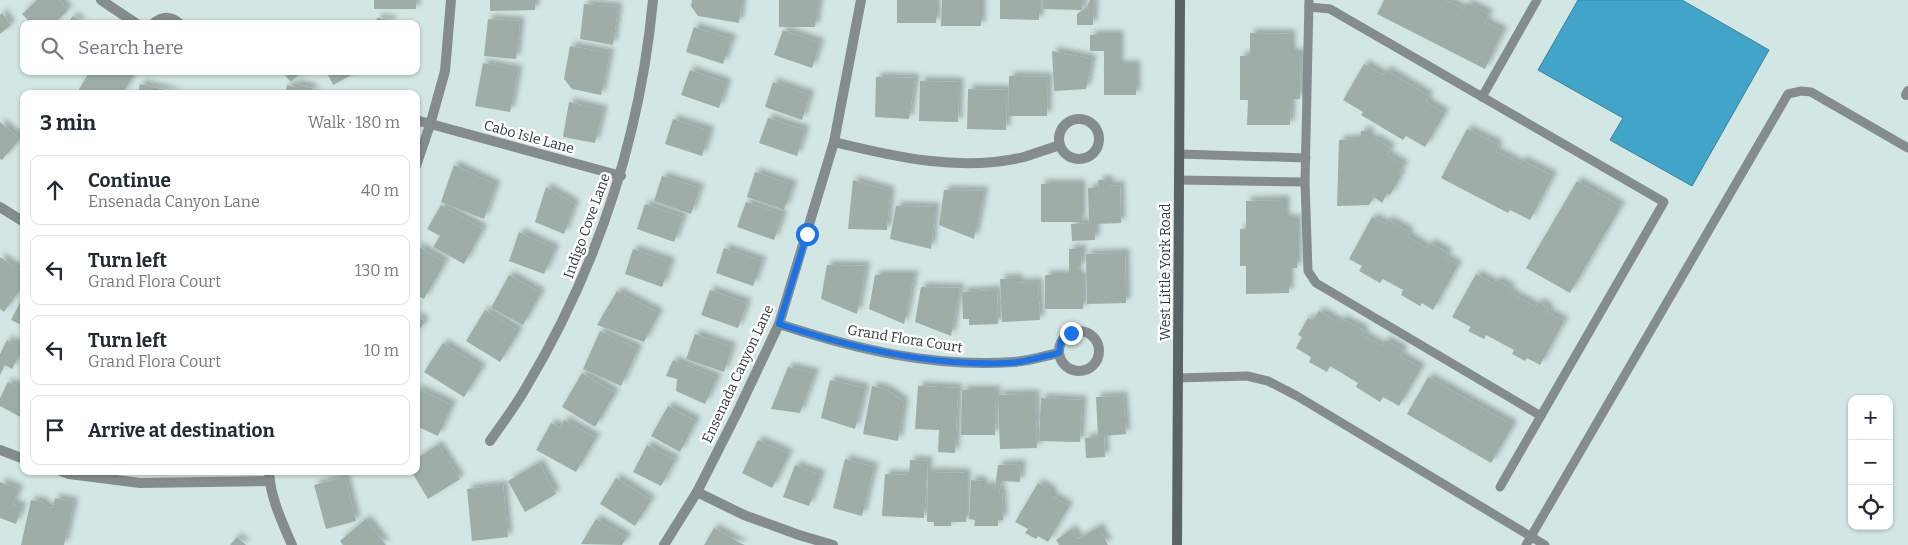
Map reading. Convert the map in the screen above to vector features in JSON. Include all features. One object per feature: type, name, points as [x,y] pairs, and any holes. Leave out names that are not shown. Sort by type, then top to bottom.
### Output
[{"type":"main road","name":"West Little York Road","points":[[1177,545],[1180,0]]},
{"type":"street","points":[[100,0],[131,20]]},
{"type":"street","points":[[420,154],[445,71],[451,0]]},
{"type":"street","name":"Indigo Cove Lane","points":[[490,441],[524,392],[574,299],[600,238],[632,135],[642,83],[653,0]]},
{"type":"street","name":"Ensenada Canyon Lane","points":[[664,545],[697,492],[779,324],[834,142],[861,0]]},
{"type":"street","points":[[161,20],[171,18],[174,20]]},
{"type":"street","name":"Cabo Isle Lane","points":[[420,121],[620,176]]},
{"type":"street","points":[[834,142],[895,157],[946,162],[987,162],[1023,157],[1060,145]]},
{"type":"street","points":[[0,207],[20,220]]},
{"type":"street","name":"Grand Flora Court","points":[[779,324],[867,350],[937,360],[978,364],[1016,362],[1059,353]]},
{"type":"street","points":[[0,450],[20,458]]},
{"type":"street","points":[[77,475],[140,483],[269,476],[280,516],[292,545]]},
{"type":"street","points":[[697,492],[744,515],[799,535],[834,545]]},
{"type":"lane","points":[[1482,96],[1537,0]]},
{"type":"lane","points":[[1500,487],[1541,416],[1664,202],[1330,9],[1309,4],[1305,182],[1308,271],[1316,283],[1541,416]]},
{"type":"lane","points":[[1529,541],[1788,94],[1801,91],[1811,92],[1908,148]]},
{"type":"lane","points":[[1180,154],[1306,158]]},
{"type":"lane","points":[[1179,180],[1305,182]]},
{"type":"lane","points":[[1178,378],[1247,376],[1268,381],[1296,396],[1529,541],[1545,545]]},
{"type":"water","points":[[1578,0],[1682,0],[1769,50],[1692,186],[1610,140],[1623,118],[1538,70]]},
{"type":"building","points":[[37,0],[59,0],[68,10],[58,20],[27,20],[22,14]]},
{"type":"building","points":[[374,0],[416,0],[416,9],[374,9]]},
{"type":"building","points":[[490,0],[535,0],[535,10],[490,11]]},
{"type":"building","points":[[692,0],[742,0],[739,23],[698,16],[691,6]]},
{"type":"building","points":[[779,0],[819,0],[815,27],[779,27]]},
{"type":"building","points":[[897,0],[936,0],[936,23],[897,23]]},
{"type":"building","points":[[942,0],[981,0],[981,26],[941,26]]},
{"type":"building","points":[[1000,0],[1039,0],[1039,20],[1000,19]]},
{"type":"building","points":[[1043,0],[1082,0],[1082,10],[1043,9]]},
{"type":"building","points":[[1090,0],[1094,0],[1093,25],[1077,25],[1077,14],[1087,7]]},
{"type":"building","points":[[1384,0],[1446,0],[1464,9],[1467,3],[1489,14],[1485,22],[1503,31],[1485,69],[1377,14]]},
{"type":"building","points":[[584,4],[618,7],[613,45],[580,39]]},
{"type":"building","points":[[2,13],[11,25],[0,34],[0,15]]},
{"type":"building","points":[[73,16],[78,20],[70,20]]},
{"type":"building","points":[[488,19],[520,21],[516,59],[484,56]]},
{"type":"building","points":[[694,27],[732,39],[723,64],[686,52]]},
{"type":"building","points":[[783,30],[820,43],[812,68],[774,55]]},
{"type":"building","points":[[1250,33],[1291,34],[1291,53],[1301,53],[1300,99],[1291,99],[1290,125],[1247,125],[1248,100],[1240,100],[1240,56],[1250,56]]},
{"type":"building","points":[[1090,35],[1119,35],[1119,65],[1136,65],[1136,95],[1104,95],[1104,51],[1090,51]]},
{"type":"building","points":[[570,46],[610,53],[601,95],[572,89],[564,79]]},
{"type":"building","points":[[1052,51],[1092,59],[1086,89],[1054,91]]},
{"type":"building","points":[[483,63],[518,70],[510,112],[475,106]]},
{"type":"building","points":[[1364,64],[1383,75],[1386,70],[1429,96],[1426,102],[1445,113],[1425,147],[1406,136],[1403,140],[1361,115],[1363,112],[1343,100]]},
{"type":"building","points":[[690,70],[727,83],[719,108],[681,95]]},
{"type":"building","points":[[88,75],[133,76],[124,90],[79,90]]},
{"type":"building","points":[[285,75],[298,75],[291,82]]},
{"type":"building","points":[[328,75],[352,75],[333,85]]},
{"type":"building","points":[[1009,76],[1048,77],[1047,116],[1008,116]]},
{"type":"building","points":[[876,77],[915,78],[909,119],[875,117]]},
{"type":"building","points":[[920,81],[959,82],[958,122],[919,121]]},
{"type":"building","points":[[773,82],[810,95],[802,120],[765,107]]},
{"type":"building","points":[[140,84],[165,90],[139,90]]},
{"type":"building","points":[[295,84],[312,88],[311,90],[286,90],[287,85],[295,87]]},
{"type":"building","points":[[968,89],[1007,90],[1006,130],[967,129]]},
{"type":"building","points":[[569,102],[603,110],[595,143],[563,137]]},
{"type":"building","points":[[768,118],[805,130],[797,156],[759,143]]},
{"type":"building","points":[[673,119],[710,131],[702,156],[665,144]]},
{"type":"building","points":[[0,122],[20,139],[2,160],[0,159]]},
{"type":"building","points":[[1467,129],[1499,145],[1495,151],[1520,164],[1522,160],[1553,176],[1530,220],[1510,210],[1508,213],[1441,178]]},
{"type":"building","points":[[1361,131],[1369,131],[1369,139],[1376,139],[1391,148],[1387,155],[1404,165],[1399,174],[1401,175],[1390,195],[1387,194],[1382,203],[1374,197],[1369,205],[1337,206],[1339,140],[1360,139]]},
{"type":"building","points":[[454,165],[496,185],[484,219],[441,202]]},
{"type":"building","points":[[755,172],[793,185],[784,210],[747,197]]},
{"type":"building","points":[[662,176],[700,188],[691,214],[654,201]]},
{"type":"building","points":[[853,180],[890,191],[887,230],[848,229]]},
{"type":"building","points":[[1098,180],[1109,180],[1109,186],[1120,185],[1121,223],[1095,224],[1095,240],[1072,241],[1071,224],[1089,223],[1088,188],[1099,188]]},
{"type":"building","points":[[1577,181],[1621,206],[1570,293],[1526,268]]},
{"type":"building","points":[[1041,184],[1081,184],[1081,222],[1041,222]]},
{"type":"building","points":[[546,187],[575,204],[564,234],[535,222]]},
{"type":"building","points":[[944,190],[984,191],[974,239],[939,225]]},
{"type":"building","points":[[1285,200],[1285,219],[1297,219],[1297,268],[1289,268],[1289,293],[1246,294],[1246,266],[1240,266],[1240,229],[1246,229],[1246,201]]},
{"type":"building","points":[[746,202],[783,215],[774,240],[737,227]]},
{"type":"building","points":[[645,204],[683,217],[674,242],[637,229]]},
{"type":"building","points":[[441,205],[483,229],[464,264],[433,247],[440,236],[427,229]]},
{"type":"building","points":[[896,206],[935,207],[931,249],[890,239]]},
{"type":"building","points":[[1372,217],[1386,224],[1388,220],[1410,232],[1407,236],[1427,248],[1430,243],[1448,253],[1445,258],[1458,265],[1433,310],[1422,303],[1420,306],[1401,295],[1403,290],[1383,279],[1380,283],[1359,271],[1362,266],[1349,259]]},
{"type":"building","points":[[519,232],[555,249],[544,274],[509,261]]},
{"type":"building","points":[[420,248],[445,262],[424,299],[420,297]]},
{"type":"building","points":[[724,248],[762,261],[753,286],[716,273]]},
{"type":"building","points":[[633,249],[671,262],[662,287],[625,274]]},
{"type":"building","points":[[1069,249],[1082,249],[1081,266],[1077,268],[1077,276],[1083,276],[1083,309],[1045,309],[1045,275],[1069,275]]},
{"type":"building","points":[[1125,253],[1126,303],[1087,304],[1086,254]]},
{"type":"building","points":[[0,257],[20,270],[20,290],[4,312],[0,309]]},
{"type":"building","points":[[827,265],[866,266],[857,314],[821,299]]},
{"type":"building","points":[[1476,274],[1494,284],[1496,280],[1511,288],[1509,292],[1536,307],[1538,302],[1549,308],[1547,312],[1564,321],[1540,365],[1527,358],[1525,361],[1512,354],[1514,350],[1486,335],[1484,339],[1468,331],[1471,327],[1452,317]]},
{"type":"building","points":[[509,275],[541,293],[523,325],[491,308]]},
{"type":"building","points":[[875,275],[914,275],[904,324],[869,309]]},
{"type":"building","points":[[1018,278],[1018,283],[1038,282],[1040,320],[1002,322],[1000,279]]},
{"type":"building","points":[[921,287],[960,288],[951,336],[915,322]]},
{"type":"building","points":[[710,290],[747,303],[738,328],[701,315]]},
{"type":"building","points":[[997,290],[998,324],[969,325],[969,319],[963,319],[962,292]]},
{"type":"building","points":[[617,291],[659,313],[644,342],[597,325]]},
{"type":"building","points":[[20,303],[20,324],[11,320]]},
{"type":"building","points":[[485,310],[519,331],[500,362],[466,341]]},
{"type":"building","points":[[1319,311],[1340,323],[1342,319],[1365,331],[1362,335],[1382,346],[1385,340],[1403,350],[1400,356],[1421,368],[1399,406],[1383,397],[1380,402],[1356,387],[1358,383],[1330,366],[1327,372],[1309,362],[1311,357],[1296,348],[1302,337],[1298,335],[1308,318],[1313,320]]},
{"type":"building","points":[[420,318],[425,322],[420,329]]},
{"type":"building","points":[[600,331],[638,349],[621,386],[583,369]]},
{"type":"building","points":[[695,334],[732,347],[724,372],[686,359]]},
{"type":"building","points":[[7,340],[20,346],[20,354],[12,369],[5,365],[0,375],[0,354]]},
{"type":"building","points":[[443,343],[482,368],[464,397],[424,372]]},
{"type":"building","points":[[673,360],[717,378],[705,404],[676,391],[677,379],[666,376]]},
{"type":"building","points":[[788,367],[815,373],[800,413],[771,409]]},
{"type":"building","points":[[582,373],[615,393],[595,427],[562,407]]},
{"type":"building","points":[[1428,377],[1513,425],[1491,463],[1407,414]]},
{"type":"building","points":[[830,380],[865,388],[855,429],[821,418]]},
{"type":"building","points":[[8,382],[20,388],[20,417],[0,406],[0,398]]},
{"type":"building","points":[[872,386],[887,390],[904,402],[898,441],[863,434]]},
{"type":"building","points":[[918,386],[958,388],[955,453],[938,452],[939,430],[915,429]]},
{"type":"building","points":[[420,390],[452,405],[438,436],[420,428]]},
{"type":"building","points":[[962,390],[996,390],[995,435],[961,435]]},
{"type":"building","points":[[1035,394],[1037,448],[1000,449],[998,395]]},
{"type":"building","points":[[1123,396],[1126,434],[1104,436],[1105,457],[1086,458],[1085,438],[1098,437],[1096,397]]},
{"type":"building","points":[[1041,398],[1082,400],[1080,442],[1039,441]]},
{"type":"building","points":[[668,406],[696,421],[680,452],[651,436]]},
{"type":"building","points":[[564,420],[596,438],[576,472],[536,450],[551,423],[560,428]]},
{"type":"building","points":[[758,440],[789,454],[772,488],[742,473]]},
{"type":"building","points":[[438,445],[460,479],[428,499],[413,475],[420,475],[420,456]]},
{"type":"building","points":[[647,445],[675,460],[661,486],[633,472]]},
{"type":"building","points":[[845,459],[874,467],[862,516],[833,508]]},
{"type":"building","points":[[910,460],[928,461],[924,518],[882,516],[885,474],[909,475]]},
{"type":"building","points":[[539,463],[556,494],[525,512],[508,481]]},
{"type":"building","points":[[1021,464],[1020,482],[1002,481],[999,492],[1002,492],[1003,520],[998,520],[998,526],[974,526],[975,520],[969,519],[971,480],[983,481],[983,489],[987,486],[992,486],[995,489],[998,465]]},
{"type":"building","points":[[795,465],[821,475],[809,506],[783,497]]},
{"type":"building","points":[[928,472],[966,473],[966,522],[951,522],[951,526],[934,526],[934,522],[927,522]]},
{"type":"building","points":[[345,477],[356,521],[326,529],[314,485]]},
{"type":"building","points":[[616,478],[651,500],[635,526],[600,504]]},
{"type":"building","points":[[0,482],[19,489],[13,504],[22,507],[16,524],[0,518]]},
{"type":"building","points":[[1038,483],[1052,491],[1052,496],[1069,506],[1048,542],[1038,536],[1036,539],[1025,533],[1028,529],[1015,522]]},
{"type":"building","points":[[503,485],[508,537],[472,541],[467,489]]},
{"type":"building","points":[[55,498],[74,502],[64,545],[21,545],[31,500],[42,502],[47,507],[53,508]]},
{"type":"building","points":[[366,519],[386,545],[343,545],[340,541]]},
{"type":"building","points":[[596,519],[627,537],[622,545],[581,544]]},
{"type":"building","points":[[1099,527],[1108,545],[1059,545],[1056,540],[1072,529],[1078,539]]},
{"type":"building","points":[[714,528],[740,543],[745,545],[704,545]]},
{"type":"building","points":[[237,537],[246,545],[230,545]]},
{"type":"route","points":[[807,234],[779,324],[876,352],[978,364],[1016,362],[1059,353],[1061,341],[1071,333]]}]
